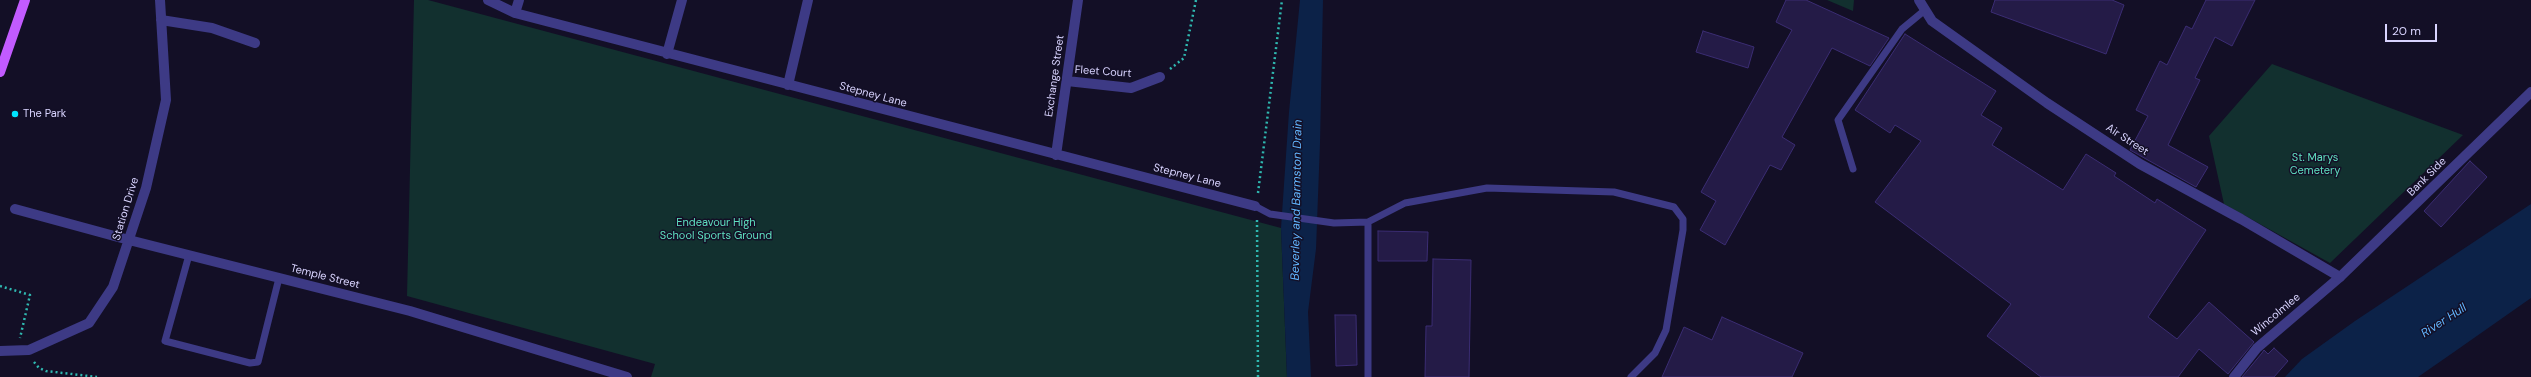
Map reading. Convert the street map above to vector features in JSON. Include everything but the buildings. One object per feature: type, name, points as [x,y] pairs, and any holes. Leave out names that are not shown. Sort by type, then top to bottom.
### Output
[{"type":"main road","points":[[0,72],[25,0]]},
{"type":"street","name":"Station Drive","points":[[0,351],[29,350],[89,323],[113,287],[146,188],[166,100],[160,0]]},
{"type":"street","name":"Stepney Lane","points":[[488,0],[515,13],[667,54],[1255,206]]},
{"type":"street","points":[[515,13],[519,0]]},
{"type":"street","points":[[667,54],[682,0]]},
{"type":"street","points":[[788,85],[808,0]]},
{"type":"street","name":"Exchange Street","points":[[1056,155],[1067,81],[1076,0]]},
{"type":"street","name":"Air Street","points":[[1919,0],[1932,21],[2047,103],[2140,164],[2241,219],[2340,277]]},
{"type":"street","points":[[161,20],[212,28],[255,43]]},
{"type":"street","name":"Fleet Court","points":[[1067,81],[1131,88],[1160,77]]},
{"type":"street","name":"Bank Side","points":[[2340,277],[2531,92]]},
{"type":"street","name":"Temple Street","points":[[15,208],[129,240],[410,311],[627,377]]},
{"type":"street","name":"Wincolmlee","points":[[2234,377],[2257,348],[2340,277]]},
{"type":"lane","points":[[1853,169],[1838,120],[1902,29],[1925,10]]},
{"type":"lane","points":[[1255,206],[1270,214],[1334,223],[1368,222],[1405,204],[1487,188],[1614,192],[1674,207],[1683,218],[1683,230],[1666,330],[1655,352],[1631,377]]},
{"type":"lane","points":[[1368,222],[1368,377]]},
{"type":"lane","points":[[189,255],[165,341],[250,363],[258,362],[279,278]]},
{"type":"path","points":[[1160,77],[1184,58],[1196,0]]},
{"type":"path","points":[[1258,377],[1258,230],[1255,206],[1261,181],[1282,0]]},
{"type":"path","points":[[0,286],[30,295],[17,351]]},
{"type":"path","points":[[29,350],[39,368],[46,371],[98,377]]},
{"type":"green space","name":"Endeavour High School Sports Ground","points":[[414,0],[428,0],[1281,228],[1287,377],[651,377],[655,364],[407,296]]},
{"type":"green space","points":[[1827,0],[1854,0],[1853,11]]},
{"type":"green space","name":"St. Marys Cemetery","points":[[2272,64],[2463,135],[2330,263],[2224,204],[2209,136]]},
{"type":"water","name":"Beverley and Barmston Drain","points":[[1300,0],[1323,0],[1320,143],[1316,249],[1308,312],[1311,377],[1287,377],[1281,228],[1289,112]]},
{"type":"water","name":"River Hull","points":[[2531,204],[2531,298],[2418,377],[2285,377],[2302,359],[2355,321]]},
{"type":"place","name":"The Park","points":[[15,114]]}]
